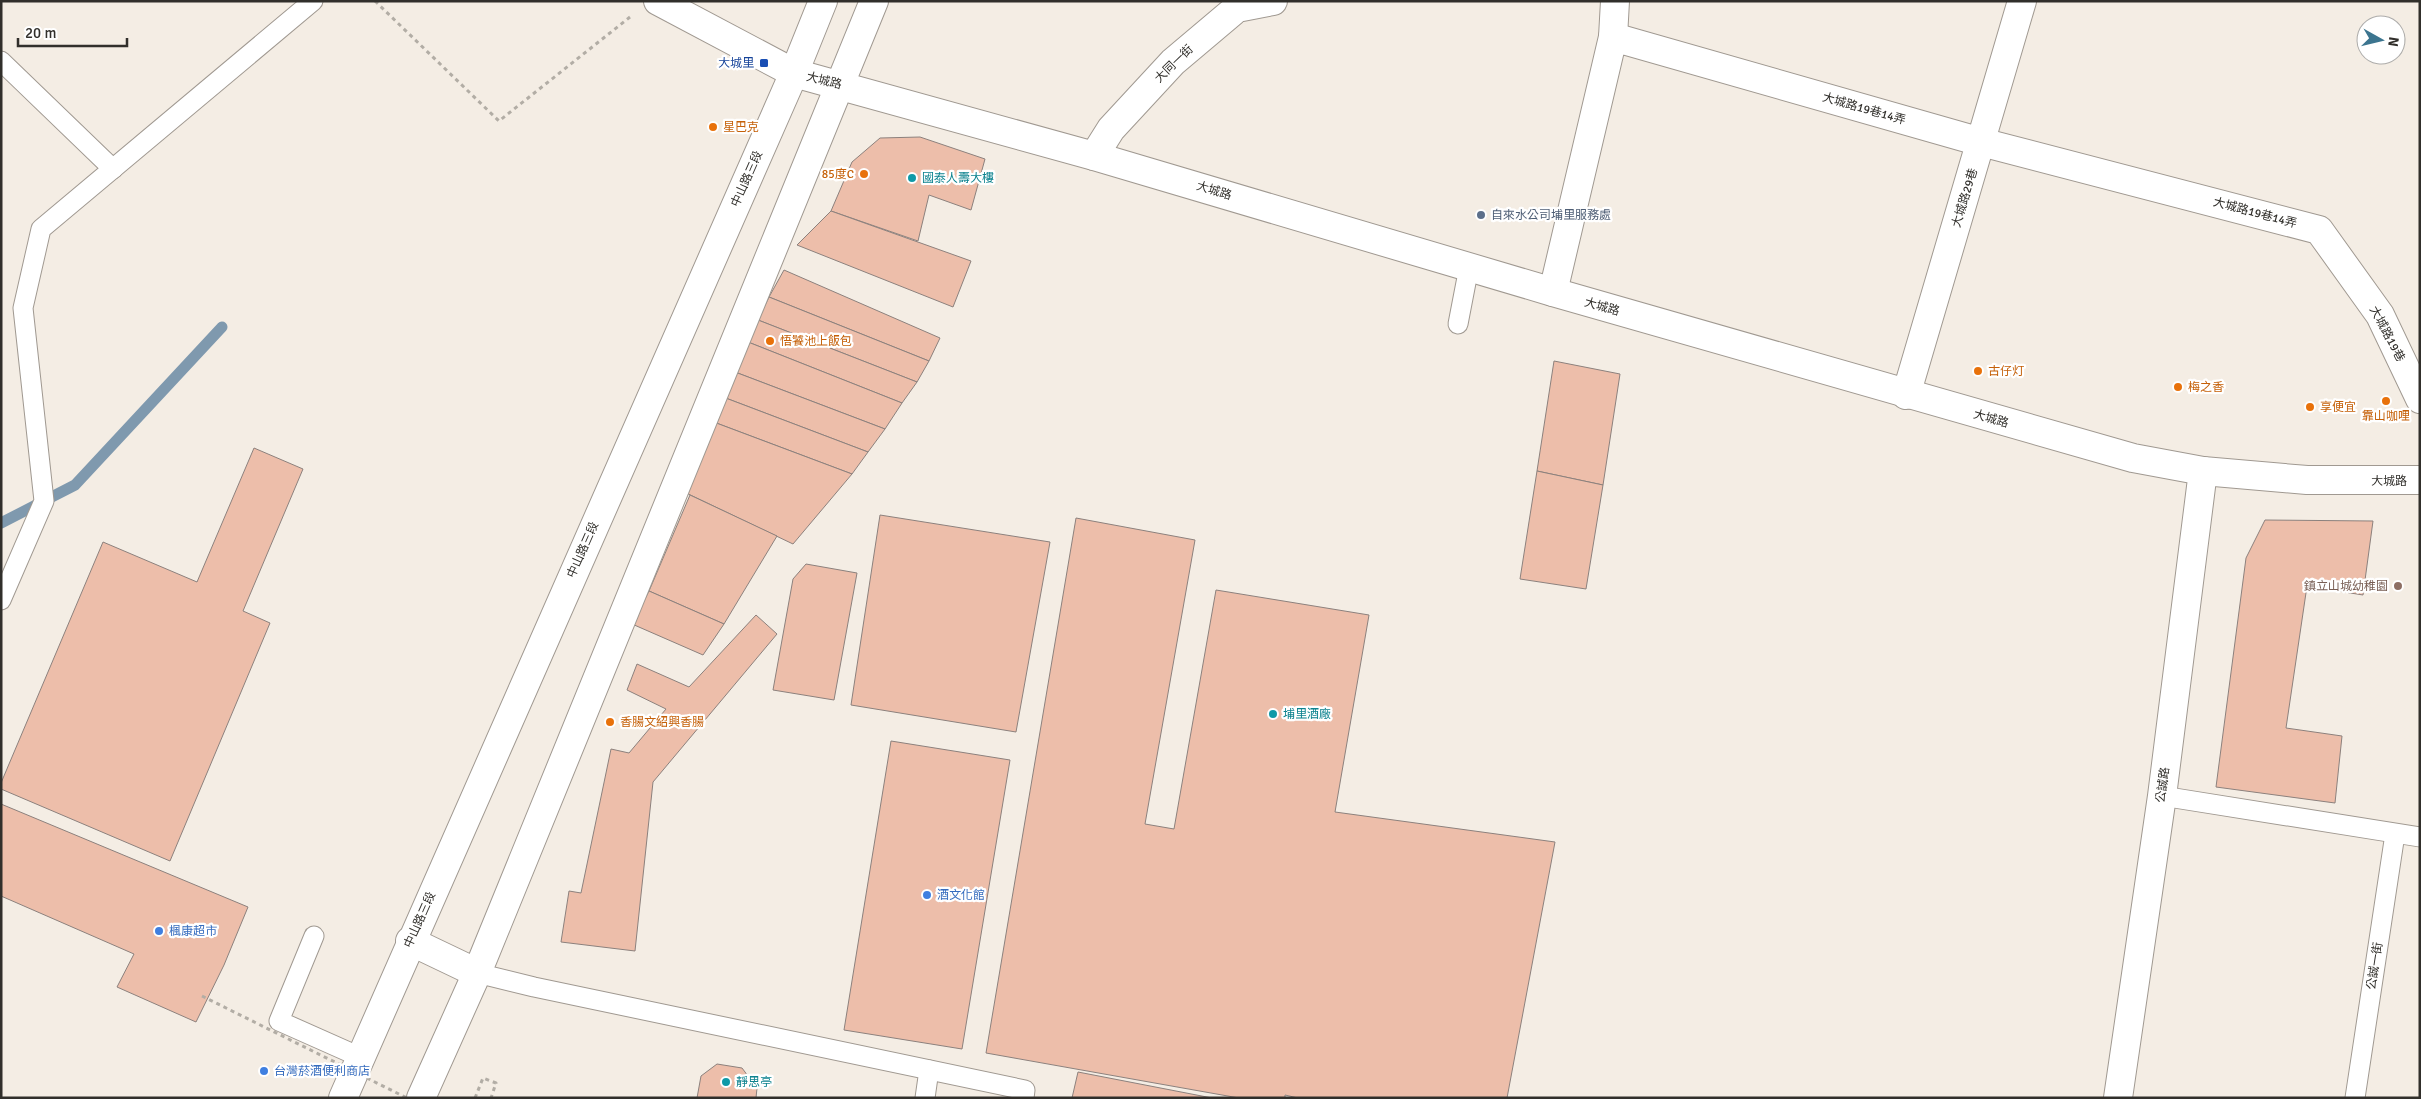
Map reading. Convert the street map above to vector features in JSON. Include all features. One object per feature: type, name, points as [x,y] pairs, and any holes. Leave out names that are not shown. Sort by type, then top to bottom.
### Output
[{"type":"street","name":"中山路三段","points":[[343,1098],[410,941],[794,73],[824,1]]},
{"type":"street","points":[[421,1098],[477,973],[874,1]]},
{"type":"street","name":"大同一街","points":[[1094,156],[1111,129],[1173,62],[1238,8],[1273,1]]},
{"type":"street","points":[[1552,292],[1613,37],[1615,1]]},
{"type":"street","name":"大城路29巷","points":[[1906,395],[2022,1]]},
{"type":"street","name":"大城路","points":[[646,7],[794,73],[1094,156],[1906,395],[2133,458],[2204,472],[2307,480],[2420,480]]},
{"type":"street","name":"大城路19巷14弄","points":[[1613,37],[1982,142],[2319,230],[2349,272]]},
{"type":"street","name":"大城路19巷","points":[[2349,272],[2380,315],[2420,399]]},
{"type":"street","name":"公誠路","points":[[2118,1098],[2162,796],[2204,472]]},
{"type":"street","points":[[410,941],[477,973]]},
{"type":"lane","points":[[1,600],[44,501],[23,308],[40,229],[313,1]]},
{"type":"lane","points":[[1,61],[113,169]]},
{"type":"lane","points":[[1458,324],[1469,267]]},
{"type":"lane","points":[[2162,796],[2420,837]]},
{"type":"lane","name":"公誠一街","points":[[2355,1098],[2395,834]]},
{"type":"lane","points":[[314,936],[279,1021],[360,1057]]},
{"type":"lane","points":[[477,973],[542,989],[1025,1090],[1024,1098]]},
{"type":"lane","points":[[924,1098],[929,1070]]},
{"type":"path","points":[[376,1],[499,121],[646,7]]},
{"type":"path","points":[[202,996],[407,1098]]},
{"type":"path","points":[[476,1098],[483,1078],[496,1083],[490,1098]]},
{"type":"building","name":"國泰人壽大樓","points":[[920,137],[985,159],[971,210],[929,195],[918,241],[831,211],[852,162],[880,138]]},
{"type":"building","points":[[831,211],[971,261],[953,307],[797,245]]},
{"type":"building","points":[[784,270],[940,338],[929,361],[769,297]]},
{"type":"building","points":[[769,297],[929,361],[917,382],[758,320]]},
{"type":"building","points":[[758,320],[917,382],[902,403],[748,342]]},
{"type":"building","points":[[748,342],[902,403],[885,429],[735,372]]},
{"type":"building","points":[[1554,361],[1620,374],[1603,485],[1537,471]]},
{"type":"building","points":[[735,372],[885,429],[868,452],[723,397]]},
{"type":"building","points":[[723,397],[868,452],[852,474],[711,421]]},
{"type":"building","points":[[711,421],[852,474],[793,544],[682,491]]},
{"type":"building","points":[[254,448],[303,469],[243,611],[270,623],[170,861],[1,789],[1,783],[103,542],[197,582]]},
{"type":"building","points":[[1537,471],[1603,485],[1586,589],[1520,579]]},
{"type":"building","points":[[690,495],[777,536],[724,624],[649,591]]},
{"type":"building","points":[[880,515],[1050,542],[1016,732],[851,705]]},
{"type":"building","name":"埔里酒廠","points":[[1076,518],[1195,540],[1145,824],[1174,829],[1216,590],[1369,615],[1335,812],[1555,842],[1507,1098],[1298,1098],[1285,1095],[1285,1098],[1239,1098],[986,1053]]},
{"type":"building","points":[[2265,520],[2373,521],[2363,595],[2307,586],[2286,728],[2342,736],[2335,803],[2216,787],[2246,558]]},
{"type":"building","points":[[806,564],[857,573],[834,700],[773,690],[793,579]]},
{"type":"building","points":[[649,591],[724,624],[703,655],[632,624]]},
{"type":"building","points":[[756,615],[777,634],[653,782],[635,951],[561,942],[569,891],[581,893],[611,749],[629,753],[666,709],[627,690],[637,664],[689,687]]},
{"type":"building","name":"酒文化館","points":[[891,741],[1010,760],[962,1049],[844,1030]]},
{"type":"building","name":"楓康超市","points":[[1,804],[248,907],[224,965],[196,1022],[117,987],[134,954],[1,896]]},
{"type":"building","name":"靜思亭","points":[[717,1064],[742,1068],[757,1088],[756,1098],[697,1098],[701,1076]]},
{"type":"building","points":[[1078,1072],[1212,1098],[1072,1098]]},
{"type":"waterway","points":[[1,523],[75,485],[222,327]]},
{"type":"place","name":"大城里","points":[[764,63]]},
{"type":"place","name":"星巴克","points":[[713,127]]},
{"type":"place","name":"85度C","points":[[864,174]]},
{"type":"place","name":"國泰人壽大樓","points":[[912,178]]},
{"type":"place","name":"自來水公司埔里服務處","points":[[1481,215]]},
{"type":"place","name":"悟饕池上飯包","points":[[770,341]]},
{"type":"place","name":"古仔灯","points":[[1978,371]]},
{"type":"place","name":"梅之香","points":[[2178,387]]},
{"type":"place","name":"靠山咖哩","points":[[2386,401]]},
{"type":"place","name":"享便宜","points":[[2310,407]]},
{"type":"place","name":"鎮立山城幼稚園","points":[[2398,586]]},
{"type":"place","name":"埔里酒廠","points":[[1273,714]]},
{"type":"place","name":"香腸文紹興香腸","points":[[610,722]]},
{"type":"place","name":"酒文化館","points":[[927,895]]},
{"type":"place","name":"楓康超市","points":[[159,931]]},
{"type":"place","name":"台灣菸酒便利商店","points":[[264,1071]]},
{"type":"place","name":"靜思亭","points":[[726,1082]]}]
